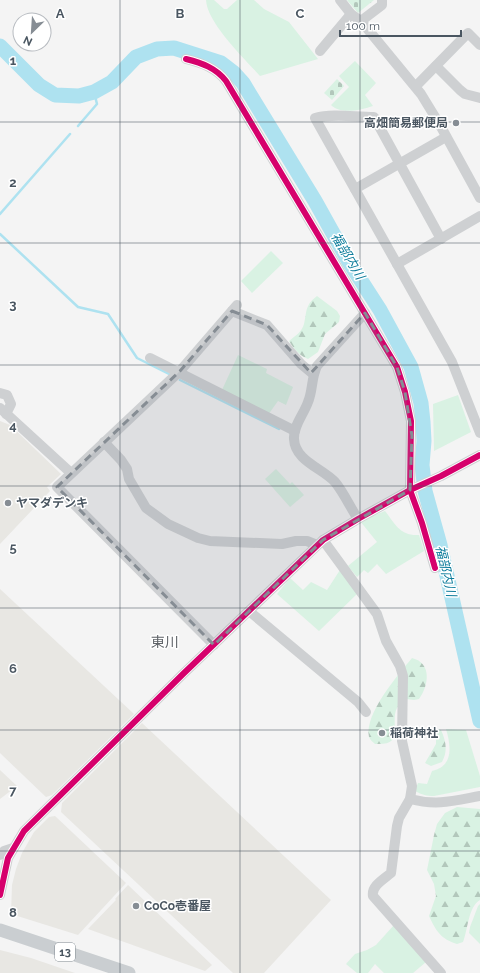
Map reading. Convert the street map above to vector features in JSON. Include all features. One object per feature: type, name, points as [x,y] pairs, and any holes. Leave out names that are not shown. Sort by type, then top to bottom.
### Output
[{"type":"main road","name":"13","points":[[0,930],[129,973]]},
{"type":"street","points":[[340,0],[351,14],[361,21],[416,86],[480,198]]},
{"type":"street","points":[[361,21],[382,5],[382,0]]},
{"type":"street","points":[[320,51],[351,14]]},
{"type":"street","points":[[416,86],[468,33],[480,45]]},
{"type":"street","points":[[186,59],[199,62],[215,70],[226,82],[397,367],[409,410],[412,436],[413,489],[436,568]]},
{"type":"street","points":[[436,66],[465,94],[480,98]]},
{"type":"street","points":[[441,238],[374,117],[327,115],[315,118],[452,362],[480,433]]},
{"type":"street","points":[[355,188],[446,137]]},
{"type":"street","points":[[397,264],[480,216]]},
{"type":"street","points":[[214,645],[57,487],[178,373],[235,308],[267,325],[301,364],[313,374]]},
{"type":"street","points":[[358,519],[334,482],[297,452],[294,439],[295,431],[310,400],[313,374],[317,366],[365,313]]},
{"type":"street","points":[[150,358],[295,431]]},
{"type":"street","points":[[0,393],[7,395],[11,404],[3,411],[71,473]]},
{"type":"street","points":[[104,442],[121,460],[129,479],[146,508],[168,524],[186,533],[210,541],[282,544],[296,541],[308,541],[320,543],[377,614],[386,641],[400,666],[403,676],[401,725],[402,741],[412,786],[410,799],[399,818],[397,826],[391,873],[374,888],[372,892],[441,973]]},
{"type":"street","points":[[0,891],[8,858],[24,831],[171,685],[320,543],[358,519],[480,455]]},
{"type":"street","points":[[249,611],[358,702],[366,712]]},
{"type":"street","points":[[410,799],[425,803],[437,803],[480,796]]},
{"type":"street","points":[[0,855],[4,851],[13,848]]},
{"type":"highlighted area","points":[[232,311],[267,325],[311,373],[365,313],[397,367],[405,392],[412,436],[410,490],[323,540],[214,645],[57,487],[180,371]]},
{"type":"shaded area","points":[[0,421],[10,425],[61,474],[47,487],[50,491],[0,544]]},
{"type":"shaded area","points":[[0,589],[134,714],[52,795],[46,797],[0,753]]},
{"type":"shaded area","points":[[142,723],[331,900],[264,973],[233,973],[61,812],[62,803]]},
{"type":"shaded area","points":[[0,770],[17,786],[0,799]]},
{"type":"shaded area","points":[[55,816],[126,883],[78,935],[11,914],[12,885],[22,853],[34,832],[49,817]]},
{"type":"shaded area","points":[[128,885],[212,965],[205,971],[88,929],[116,900],[115,899]]},
{"type":"shaded area","points":[[0,950],[31,958],[75,973],[0,973]]},
{"type":"green space","points":[[206,0],[214,0],[224,9],[227,9],[237,0],[254,0],[264,9],[289,22],[318,59],[260,76],[220,30],[208,9]]},
{"type":"green space","points":[[347,0],[374,0],[358,13]]},
{"type":"green space","points":[[355,61],[376,83],[365,95],[373,106],[351,111],[340,110],[331,105],[349,87],[339,76]]},
{"type":"green space","points":[[337,79],[344,86],[332,100],[324,93]]},
{"type":"green space","points":[[271,251],[283,263],[252,293],[241,281]]},
{"type":"green space","points":[[317,296],[337,311],[340,316],[339,322],[325,334],[318,352],[308,359],[297,352],[289,341],[302,329],[308,305]]},
{"type":"green space","points":[[238,355],[267,369],[266,373],[293,387],[286,405],[278,401],[268,415],[222,390]]},
{"type":"green space","points":[[458,395],[471,432],[434,451],[433,404]]},
{"type":"green space","points":[[276,469],[290,484],[292,482],[304,495],[290,507],[265,479]]},
{"type":"green space","points":[[385,511],[395,525],[407,534],[419,535],[424,551],[386,574],[377,564],[368,573],[364,570],[357,577],[348,566],[377,542],[360,521]]},
{"type":"green space","points":[[340,570],[358,593],[319,631],[277,594],[290,578],[303,590],[311,582],[327,590]]},
{"type":"green space","points":[[412,658],[418,661],[426,669],[427,675],[425,687],[419,699],[406,699],[397,708],[395,714],[395,732],[391,741],[385,744],[375,744],[369,737],[369,728],[372,717],[383,695]]},
{"type":"green space","points":[[439,729],[441,730],[444,738],[446,750],[442,762],[431,766],[425,763],[436,744],[436,732]]},
{"type":"green space","points":[[446,729],[466,730],[480,776],[480,787],[434,796],[415,791],[418,783],[427,784],[432,771],[444,765],[447,760],[450,748]]},
{"type":"green space","points":[[457,807],[480,809],[480,900],[473,908],[463,942],[457,944],[447,940],[440,934],[429,916],[436,896],[434,884],[427,870],[437,824],[445,813]]},
{"type":"green space","points":[[480,904],[480,944],[469,933]]},
{"type":"green space","points":[[394,925],[426,962],[413,973],[384,973],[375,964],[368,973],[357,973],[346,964],[355,954],[376,945]]},
{"type":"waterway","name":"福部内川","points":[[0,46],[39,85],[55,95],[79,96],[94,92],[112,82],[136,57],[157,49],[174,48],[221,63],[234,73],[243,83],[315,201],[349,262],[380,310],[411,367],[421,403],[424,441],[422,465],[425,491],[440,545],[480,721]]},
{"type":"waterway","points":[[78,126],[97,104],[94,92]]},
{"type":"waterway","points":[[0,214],[70,134]]},
{"type":"waterway","points":[[0,234],[78,307],[108,314],[137,358],[169,374]]},
{"type":"waterway","points":[[180,380],[279,429]]},
{"type":"cycle path","points":[[186,59],[198,62],[208,67],[222,76],[226,81],[397,367],[405,392],[411,421],[410,490],[422,523],[435,568]]},
{"type":"cycle path","points":[[0,895],[8,858],[24,831],[183,674],[323,540],[410,490],[441,476],[480,455]]},
{"type":"place","name":"高畑簡易郵便局","points":[[456,123]]},
{"type":"place","name":"ヤマダデンキ","points":[[8,503]]},
{"type":"place","name":"稲荷神社","points":[[382,733]]},
{"type":"place","name":"CoCo壱番屋","points":[[136,906]]},
{"type":"district","name":"東川","points":[[165,642]]}]
